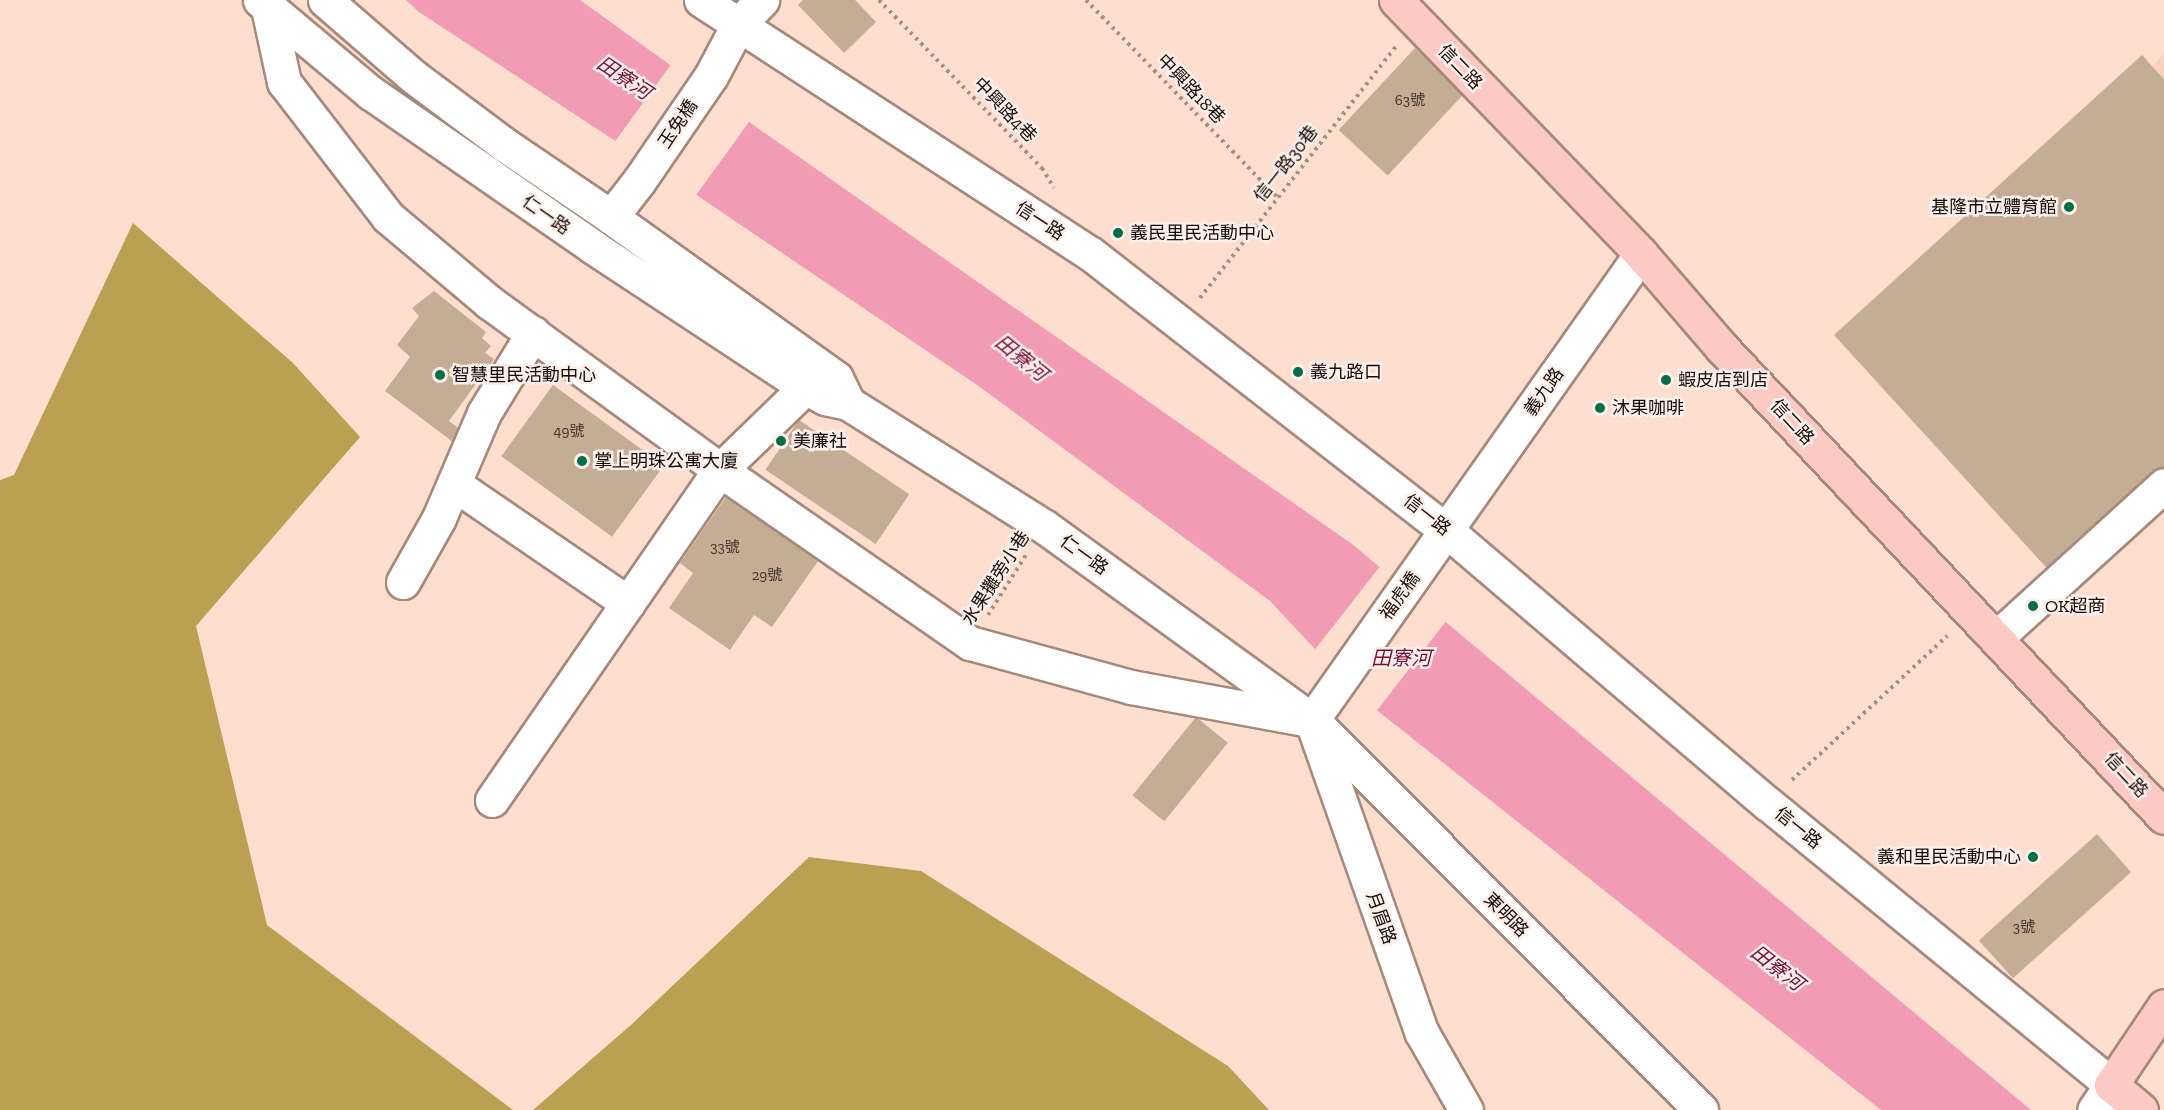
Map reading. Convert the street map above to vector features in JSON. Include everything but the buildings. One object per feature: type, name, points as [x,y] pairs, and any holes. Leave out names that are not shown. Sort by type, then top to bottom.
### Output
[{"type":"main road","name":"信二路","points":[[1406,11],[1641,254],[1722,348],[2164,817]]},
{"type":"main road","points":[[2141,1110],[2103,1097],[2164,1006]]},
{"type":"street","name":"仁一路","points":[[325,0],[414,77],[505,145],[611,217],[815,379]]},
{"type":"street","name":"信一路","points":[[701,0],[1091,254],[1448,531],[1767,803],[2103,1097]]},
{"type":"street","name":"玉兔橋","points":[[611,217],[639,182],[711,76],[738,26],[762,0]]},
{"type":"street","name":"仁一路","points":[[264,4],[371,93],[593,248],[815,379],[836,378],[848,403],[1045,527],[1312,720]]},
{"type":"street","points":[[264,4],[284,82],[388,217],[489,302],[720,470],[970,643],[1131,687],[1312,720]]},
{"type":"street","name":"義九路","points":[[1448,531],[1641,254]]},
{"type":"street","points":[[403,582],[439,518],[484,413],[533,333]]},
{"type":"street","points":[[492,800],[720,470],[815,379]]},
{"type":"street","points":[[454,484],[628,603]]},
{"type":"street","points":[[1996,638],[2164,484]]},
{"type":"street","name":"福虎橋","points":[[1312,720],[1448,531]]},
{"type":"street","name":"月眉路","points":[[1312,720],[1422,1033],[1466,1110]]},
{"type":"street","name":"東明路","points":[[1312,720],[1701,1110]]},
{"type":"path","name":"中興路4巷","points":[[879,0],[1042,168],[1058,196]]},
{"type":"path","name":"中興路18巷","points":[[1086,0],[1276,197]]},
{"type":"path","name":"信一路30巷","points":[[1180,324],[1276,197],[1406,11]]},
{"type":"path","name":"水果攤旁小巷","points":[[970,643],[1045,527]]},
{"type":"path","points":[[1767,803],[1972,612]]},
{"type":"shaded area","points":[[2164,53],[2164,79],[2153,66]]},
{"type":"shaded area","points":[[133,223],[293,363],[360,437],[196,626],[267,925],[513,1110],[0,1110],[0,480],[14,475]]},
{"type":"shaded area","points":[[809,857],[921,871],[1228,1066],[1269,1110],[533,1110],[632,1024]]},
{"type":"water","name":"田寮河","points":[[406,0],[580,0],[752,124],[1352,544],[2031,1110],[1881,1110],[1359,696],[1270,601],[980,387],[667,175],[419,12]]},
{"type":"pier","points":[[672,63],[750,120],[692,201],[613,144]]},
{"type":"pier","points":[[1381,565],[1447,620],[1375,713],[1357,698],[1313,652]]},
{"type":"place","name":"基隆市立體育館","points":[[2069,207]]},
{"type":"place","name":"義民里民活動中心","points":[[1118,233]]},
{"type":"place","name":"義九路口","points":[[1298,372]]},
{"type":"place","name":"智慧里民活動中心","points":[[440,375]]},
{"type":"place","name":"蝦皮店到店","points":[[1666,380]]},
{"type":"place","name":"沐果咖啡","points":[[1600,408]]},
{"type":"place","name":"美廉社","points":[[781,441]]},
{"type":"place","name":"掌上明珠公寓大廈","points":[[582,461]]},
{"type":"place","name":"OK超商","points":[[2033,606]]},
{"type":"place","name":"義和里民活動中心","points":[[2033,857]]}]
